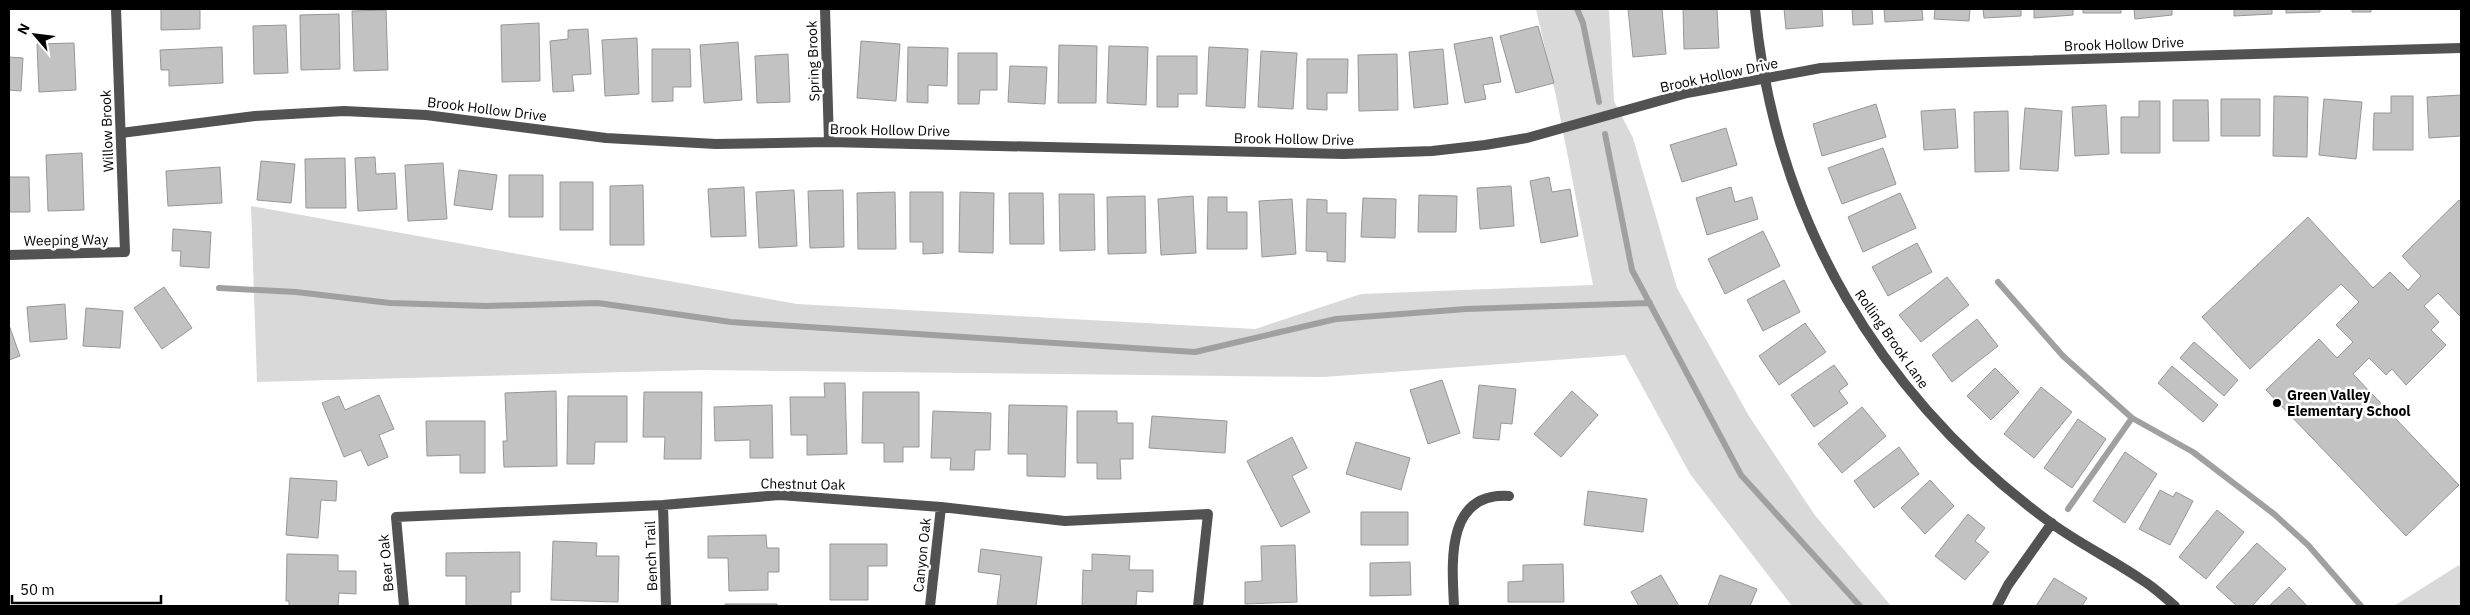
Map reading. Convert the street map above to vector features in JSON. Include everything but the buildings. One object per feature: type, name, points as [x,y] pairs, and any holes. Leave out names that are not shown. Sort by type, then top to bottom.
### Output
[{"type":"street","name":"Willow Brook","points":[[116,9],[125,252]]},
{"type":"street","name":"Spring Brook","points":[[825,9],[829,142]]},
{"type":"street","name":"Rolling Brook Lane","points":[[1755,9],[1764,79],[1799,204],[1826,262],[1853,311],[1901,380],[1946,432],[1997,479],[2052,523],[2144,581],[2175,606]]},
{"type":"street","name":"Brook Hollow Drive","points":[[121,133],[254,116],[344,112],[426,115],[606,138],[716,144],[829,142],[1343,154],[1432,150],[1485,145],[1527,138],[1686,93],[1821,68],[1880,64],[2461,48]]},
{"type":"street","name":"Weeping Way","points":[[9,255],[125,252]]},
{"type":"street","name":"Chestnut Oak","points":[[396,517],[663,505],[780,495],[942,507],[1065,521],[1208,514],[1198,606]]},
{"type":"street","points":[[1454,606],[1452,557],[1458,525],[1468,510],[1481,500],[1509,496]]},
{"type":"street","name":"Bench Trail","points":[[663,505],[666,606]]},
{"type":"street","name":"Canyon Oak","points":[[930,606],[942,507]]},
{"type":"street","name":"Bear Oak","points":[[396,517],[404,606]]},
{"type":"street","points":[[1997,606],[2008,585],[2052,523]]},
{"type":"shaded area","points":[[1536,9],[1609,9],[1614,101],[1633,138],[1677,288],[1749,416],[1814,514],[1891,606],[1792,606],[1690,474],[1625,355],[1323,377],[701,370],[257,382],[251,206],[797,304],[1255,329],[1361,294],[1593,285],[1556,96]]},
{"type":"shaded area","points":[[2459,565],[2461,568],[2461,606],[2394,606]]},
{"type":"waterway","points":[[1577,9],[1583,23],[1599,102]]},
{"type":"waterway","points":[[1605,134],[1632,270],[1741,475],[1860,606]]},
{"type":"waterway","points":[[1998,282],[2063,356],[2132,418],[2193,452],[2274,514],[2308,545],[2361,606]]},
{"type":"waterway","points":[[219,288],[296,292],[390,303],[486,306],[598,303],[731,322],[1195,352],[1336,319],[1466,309],[1650,303]]},
{"type":"waterway","points":[[2068,509],[2132,418]]},
{"type":"place","name":"Green Valley Elementary School","points":[[2277,403]]}]
